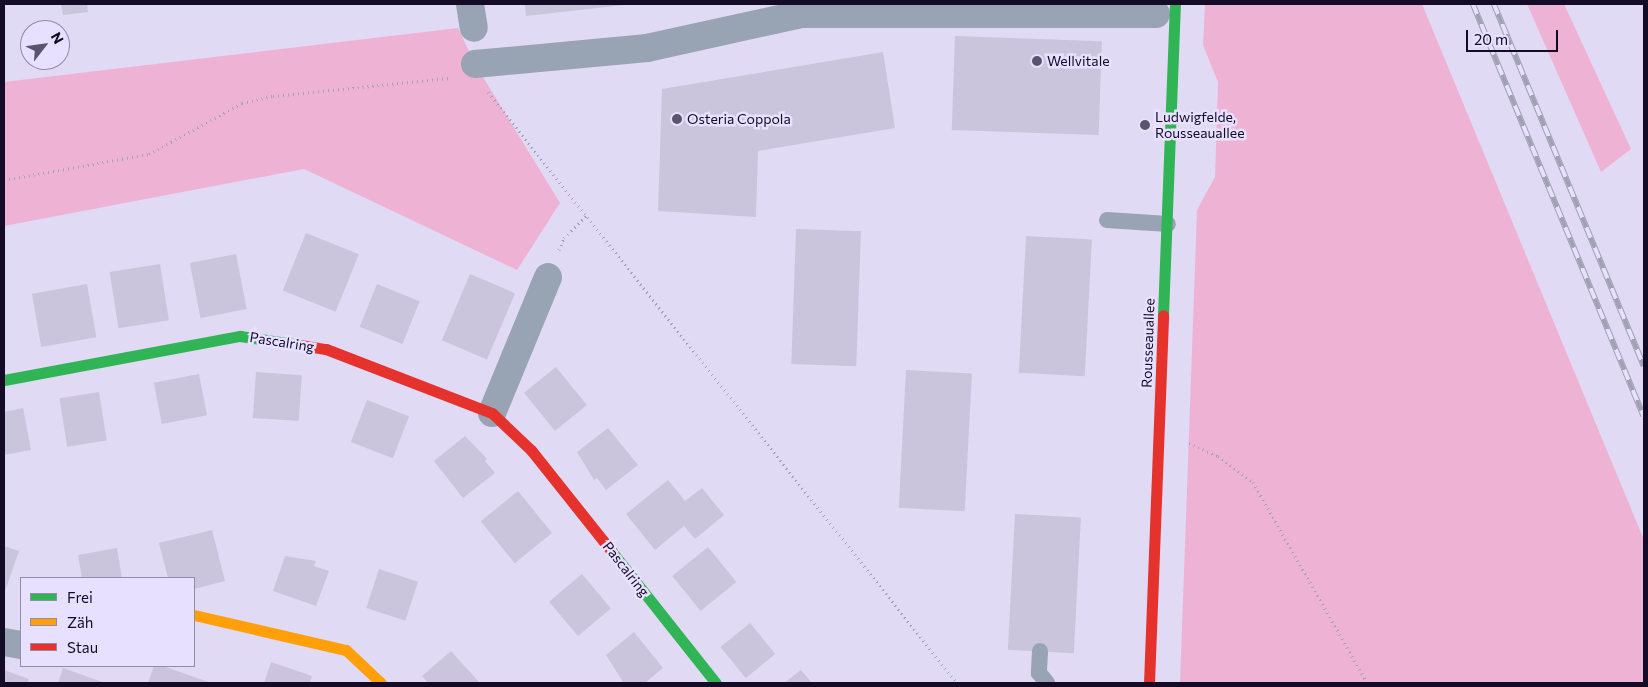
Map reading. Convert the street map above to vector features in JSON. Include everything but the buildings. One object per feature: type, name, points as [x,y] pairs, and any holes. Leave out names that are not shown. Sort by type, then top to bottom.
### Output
[{"type":"street","points":[[465,70],[647,48],[801,14],[1166,9]]},
{"type":"street","name":"Rousseauallee","points":[[1149,683],[1168,224],[1166,9]]},
{"type":"street","points":[[492,413],[548,277]]},
{"type":"street","name":"Pascalring","points":[[4,380],[240,336],[326,349],[492,413],[531,450],[716,683]]},
{"type":"street","points":[[195,614],[346,650],[381,683]]},
{"type":"street","points":[[4,642],[20,645]]},
{"type":"lane","points":[[1107,220],[1168,224]]},
{"type":"lane","points":[[1040,651],[1039,673],[1047,683]]},
{"type":"path","points":[[4,180],[149,154],[242,103],[292,94],[465,70]]},
{"type":"path","points":[[486,90],[588,214],[957,683]]},
{"type":"path","points":[[548,277],[564,238],[588,214]]},
{"type":"path","points":[[1187,442],[1218,456],[1253,482],[1367,683]]},
{"type":"shaded area","points":[[1205,4],[1422,4],[1644,540],[1644,683],[1180,683],[1197,210],[1215,177],[1218,82],[1203,45]]},
{"type":"shaded area","points":[[1527,4],[1564,4],[1631,149],[1601,172]]},
{"type":"shaded area","points":[[458,28],[475,64],[560,203],[517,270],[304,169],[4,226],[4,82]]},
{"type":"railway","points":[[1473,4],[1644,416]]},
{"type":"railway","points":[[1494,4],[1644,366]]},
{"type":"traffic: fast","points":[[1163,315],[1175,4]]},
{"type":"traffic: fast","points":[[4,380],[240,336],[300,345]]},
{"type":"traffic: fast","points":[[612,552],[716,683]]},
{"type":"traffic: slow","points":[[195,615],[346,650],[381,683]]},
{"type":"traffic: jam","points":[[1149,683],[1163,315]]},
{"type":"traffic: jam","points":[[300,345],[326,349],[492,413],[531,450],[612,552]]},
{"type":"place","name":"Wellvitale","points":[[1037,61]]},
{"type":"place","name":"Osteria Coppola","points":[[677,119]]},
{"type":"place","name":"Ludwigfelde, Rousseauallee","points":[[1145,125]]}]
